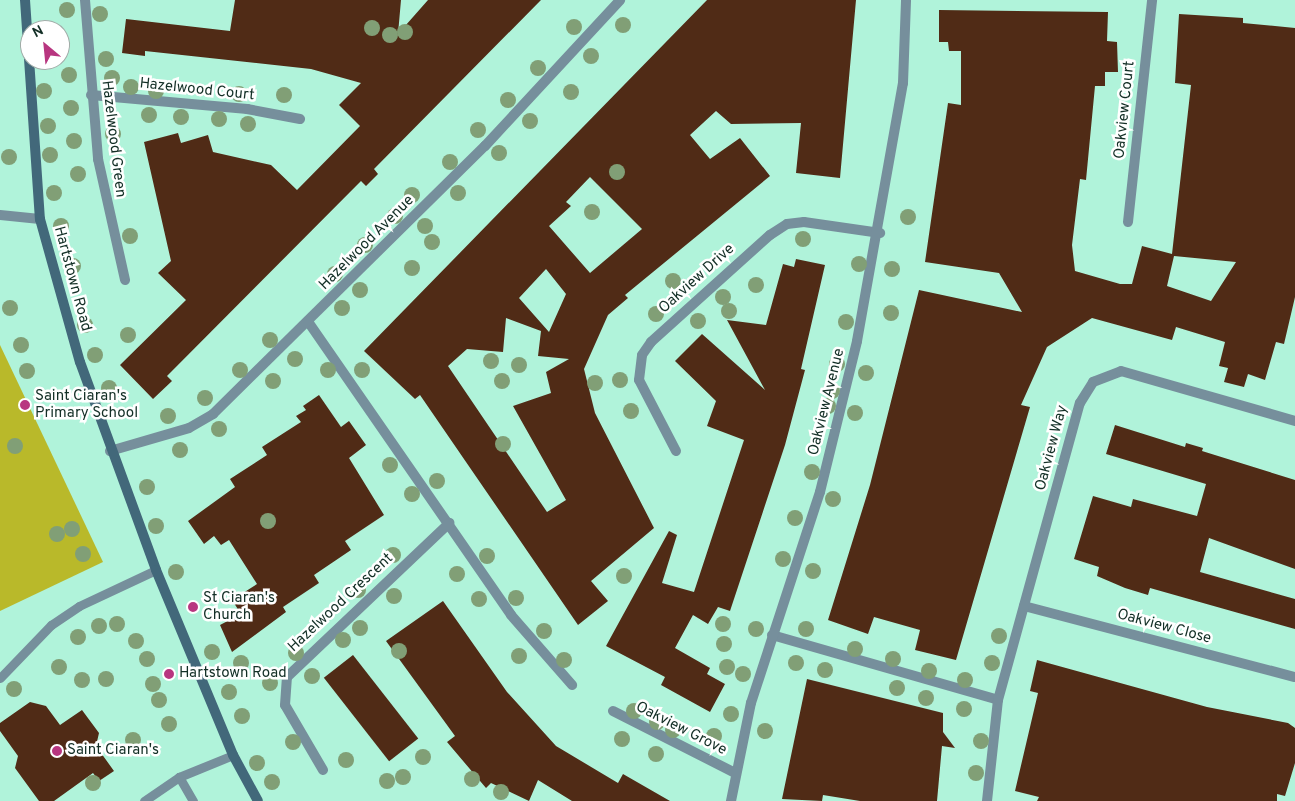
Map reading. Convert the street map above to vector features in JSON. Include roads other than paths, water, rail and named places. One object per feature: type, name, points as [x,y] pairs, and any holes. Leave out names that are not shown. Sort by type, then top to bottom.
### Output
[{"type":"street","name":"Hartstown Road","points":[[25,0],[40,219],[110,452],[156,570],[233,755],[258,801]]},
{"type":"street","name":"Hazelwood Green","points":[[85,0],[91,96],[104,193],[125,280]]},
{"type":"street","name":"Hazelwood Avenue","points":[[110,452],[202,422],[310,323],[614,10],[620,0]]},
{"type":"street","name":"Oakview Avenue","points":[[731,801],[735,773],[772,635],[820,492],[880,233],[903,83],[906,0]]},
{"type":"street","name":"Oakview Court","points":[[1128,222],[1152,0]]},
{"type":"street","name":"Hazelwood Court","points":[[91,96],[246,109],[300,119]]},
{"type":"street","points":[[0,215],[40,219]]},
{"type":"street","name":"Oakview Drive","points":[[676,451],[639,380],[642,355],[655,338],[770,235],[787,224],[804,222],[880,233]]},
{"type":"street","points":[[310,323],[511,615],[572,685]]},
{"type":"street","name":"Oakview Way","points":[[987,801],[998,700],[1080,403],[1093,382],[1121,370],[1295,421]]},
{"type":"street","name":"Hazelwood Crescent","points":[[323,770],[285,705],[287,677],[449,523]]},
{"type":"street","name":"Oakview Close","points":[[1024,606],[1295,677]]},
{"type":"street","points":[[772,635],[998,700]]},
{"type":"street","name":"Oakview Grove","points":[[613,711],[735,773]]},
{"type":"lane","points":[[0,678],[51,625],[80,606],[156,570]]},
{"type":"lane","points":[[144,801],[179,777],[233,755]]},
{"type":"lane","points":[[179,777],[193,801]]},
{"type":"place","name":"Saint Ciaran's Primary School","points":[[25,405]]},
{"type":"place","name":"St Ciaran's Church","points":[[193,607]]},
{"type":"place","name":"Hartstown Road","points":[[169,674]]},
{"type":"place","name":"Saint Ciaran's","points":[[57,751]]}]
